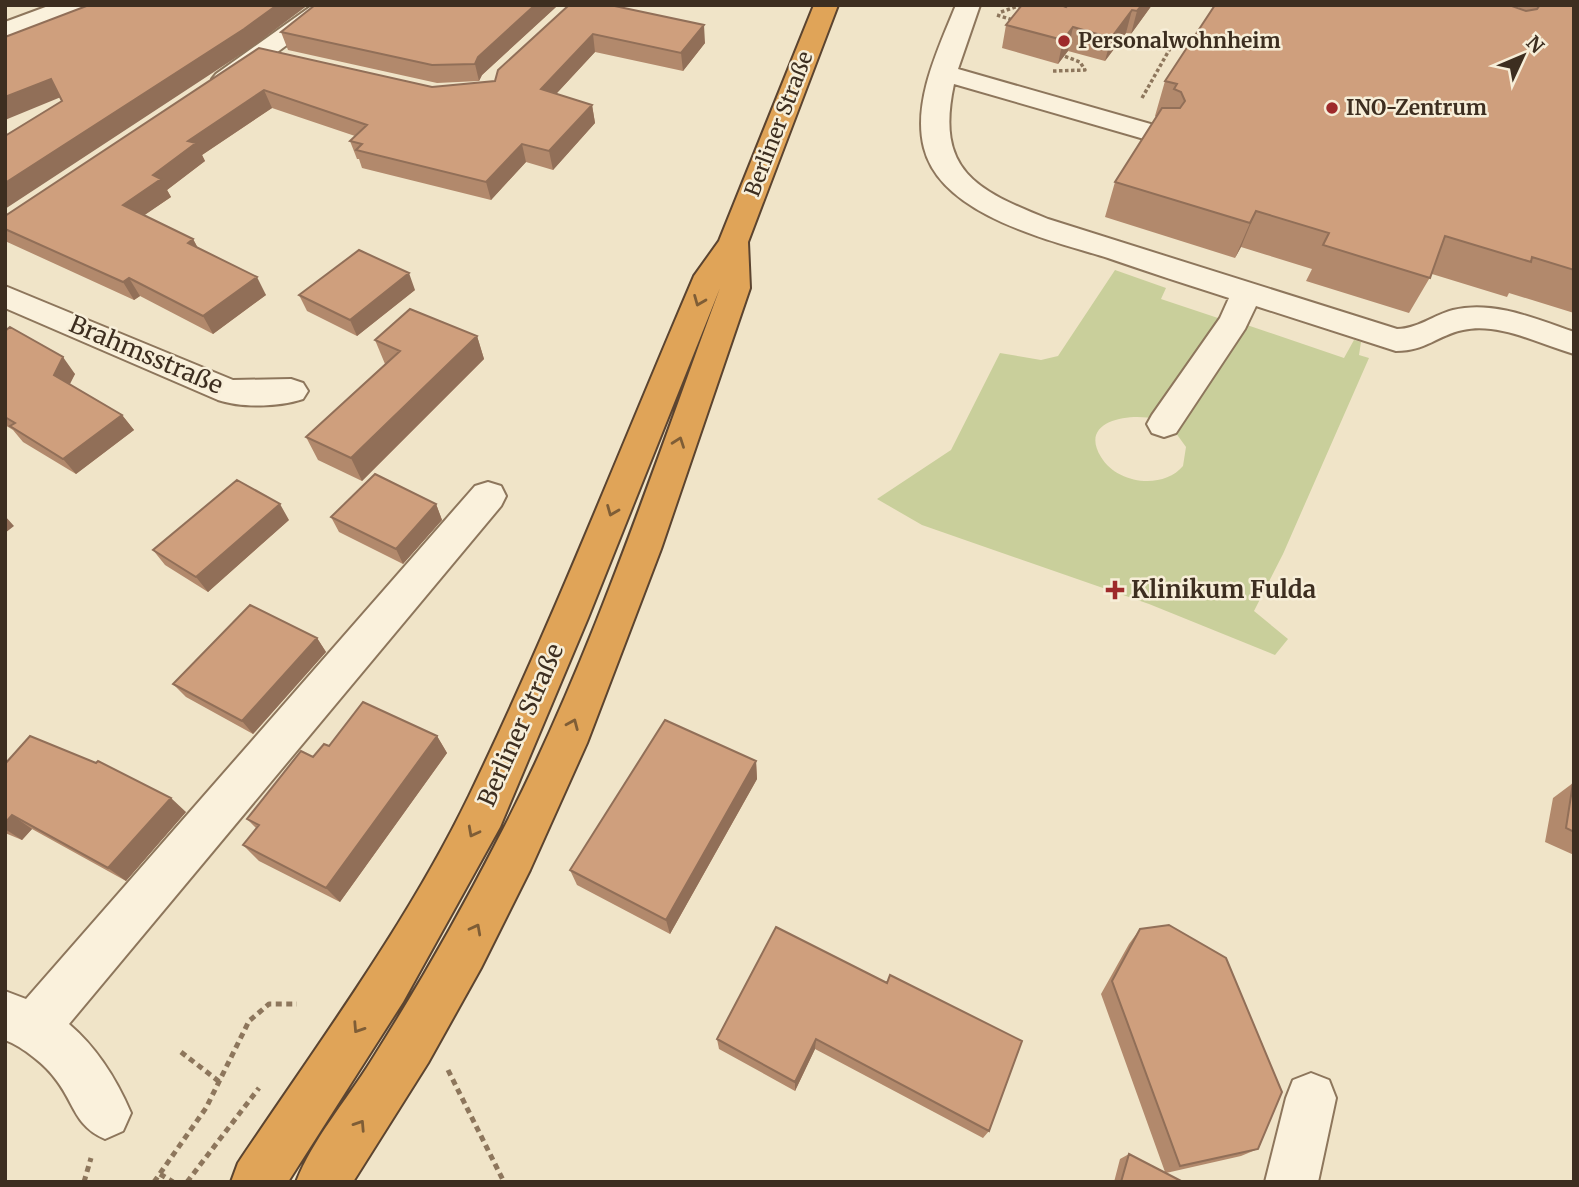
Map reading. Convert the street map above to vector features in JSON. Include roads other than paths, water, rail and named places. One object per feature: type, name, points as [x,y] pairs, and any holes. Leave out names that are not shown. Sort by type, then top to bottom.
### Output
[{"type":"highway","name":"Berliner Straße","points":[[257,1182],[386,985],[484,812],[568,618],[709,276],[733,242],[826,5]]},
{"type":"highway","name":"Berliner Straße","points":[[322,1182],[397,1067],[453,973],[502,880],[558,760],[602,655],[735,288],[733,242]]},
{"type":"street","points":[[5,30],[74,5]]},
{"type":"street","points":[[206,92],[329,5]]},
{"type":"street","points":[[968,5],[948,55],[935,128],[938,150],[954,175],[977,196],[998,209],[1038,226],[1396,340],[1418,340],[1450,322],[1484,318],[1574,343]]},
{"type":"street","points":[[262,54],[289,61]]},
{"type":"street","points":[[945,74],[1158,135]]},
{"type":"street","points":[[1164,424],[1234,321],[1248,291]]},
{"type":"street","name":"Brahmsstraße","points":[[5,296],[230,392],[291,391]]},
{"type":"street","points":[[105,1113],[74,1061],[20,1021],[488,496]]},
{"type":"street","points":[[1291,1182],[1311,1098]]},
{"type":"place","name":"Personalwohnheim","points":[[1064,41]]},
{"type":"place","name":"INO-Zentrum","points":[[1332,108]]},
{"type":"place","name":"Klinikum Fulda","points":[[1115,590]]}]
